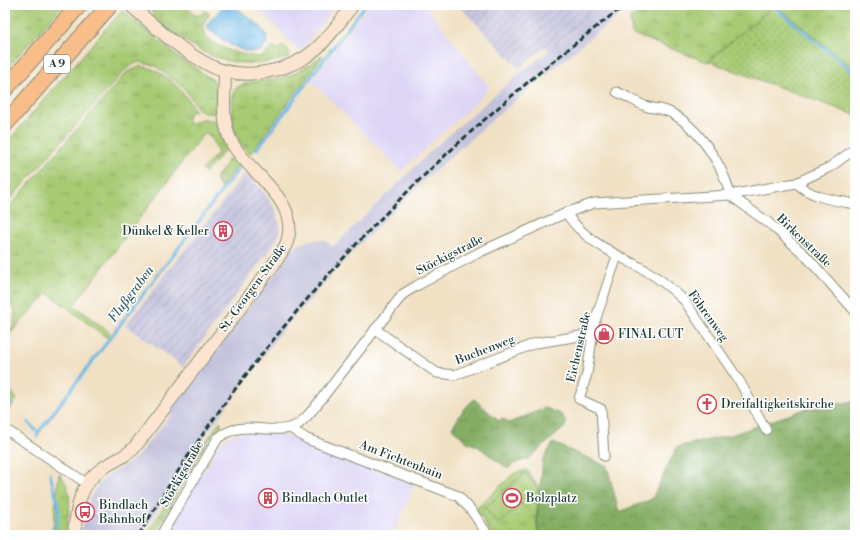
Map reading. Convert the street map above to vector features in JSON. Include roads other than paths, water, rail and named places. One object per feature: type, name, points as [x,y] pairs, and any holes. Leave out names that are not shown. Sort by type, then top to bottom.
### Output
[{"type":"highway","name":"A 9","points":[[5,89],[79,5]]},
{"type":"highway","name":"A 9","points":[[5,124],[110,5]]},
{"type":"street","points":[[130,5],[189,52],[214,67],[225,71],[244,73],[264,72],[282,68],[315,50],[328,37],[353,5]]},
{"type":"street","name":"St.-Georgen-Straße","points":[[86,483],[94,474],[128,454],[134,448],[273,265],[287,242],[288,220],[282,203],[259,174],[241,156],[228,133],[224,115],[225,71]]},
{"type":"street","points":[[617,92],[646,106],[659,108],[671,113],[685,123],[699,136],[720,167],[730,195]]},
{"type":"street","name":"Stöckigstraße","points":[[161,535],[218,438],[226,432],[235,429],[290,428],[299,424],[315,407],[403,294],[418,284],[480,252],[566,213],[594,203],[730,195],[796,183],[830,167],[855,149]]},
{"type":"street","points":[[796,183],[806,192],[819,197],[855,204]]},
{"type":"street","name":"Birkenstraße","points":[[730,195],[770,224],[805,255],[855,311]]},
{"type":"street","name":"Föhrenweg","points":[[566,213],[574,226],[617,256],[650,273],[684,300],[740,382],[766,430]]},
{"type":"street","name":"Eichenstraße","points":[[604,456],[601,409],[579,399],[587,374],[593,334],[617,256]]},
{"type":"street","name":"Buchenweg","points":[[375,329],[437,373],[455,375],[536,343],[593,334]]},
{"type":"street","name":"Am Fichtenhain","points":[[290,428],[307,438],[458,496],[471,510],[488,535]]},
{"type":"street","points":[[7,430],[86,483],[79,499],[74,535]]},
{"type":"water","points":[[224,5],[233,5],[261,27],[266,34],[267,43],[262,50],[248,52],[241,50],[226,42],[208,29],[207,24]]},
{"type":"waterway","points":[[5,8],[8,5]]},
{"type":"waterway","name":"Flußgraben","points":[[257,149],[365,5]]},
{"type":"waterway","points":[[772,5],[851,70],[855,77]]},
{"type":"waterway","name":"Flußgraben","points":[[37,437],[38,433],[239,168]]},
{"type":"waterway","points":[[5,396],[11,404]]},
{"type":"waterway","points":[[28,422],[38,433]]},
{"type":"waterway","points":[[50,474],[59,508],[55,535]]},
{"type":"railway","points":[[139,535],[187,457],[239,383],[295,313],[355,246],[418,181],[484,120],[553,61],[625,5]]},
{"type":"place","name":"Dünkel & Keller","points":[[223,231]]},
{"type":"place","name":"FINAL CUT","points":[[604,334]]},
{"type":"place","name":"Dreifaltigkeitskirche","points":[[707,404]]},
{"type":"place","name":"Bindlach Outlet","points":[[268,498]]},
{"type":"place","name":"Bolzplatz","points":[[512,498]]},
{"type":"place","name":"Bindlach Bahnhof","points":[[85,512]]}]
